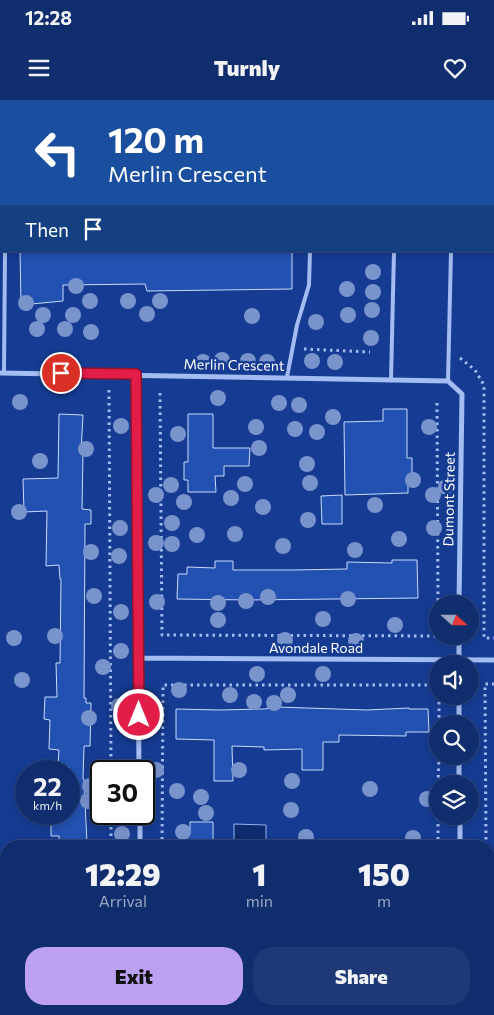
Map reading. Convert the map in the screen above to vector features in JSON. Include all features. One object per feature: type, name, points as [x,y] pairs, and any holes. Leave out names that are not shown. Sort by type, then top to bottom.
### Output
[{"type":"street","name":"Merlin Crescent","points":[[2,373],[448,381]]},
{"type":"street","points":[[136,374],[139,760]]},
{"type":"street","name":"Dumont Street","points":[[448,381],[462,394],[459,595]]},
{"type":"street","name":"Avondale Road","points":[[139,658],[429,662]]},
{"type":"street","name":"Avondale Road","points":[[479,661],[494,660]]},
{"type":"street","points":[[140,825],[140,840]]},
{"type":"street","points":[[460,825],[460,840]]},
{"type":"lane","points":[[2,373],[5,252]]},
{"type":"lane","points":[[287,377],[297,325],[309,285],[310,252]]},
{"type":"lane","points":[[391,380],[394,252]]},
{"type":"lane","points":[[448,381],[451,252]]},
{"type":"path","points":[[296,348],[370,352]]},
{"type":"path","points":[[460,358],[476,370],[484,385],[484,638],[494,638]]},
{"type":"path","points":[[110,390],[111,760]]},
{"type":"path","points":[[160,393],[162,635],[429,636]]},
{"type":"path","points":[[437,403],[438,595]]},
{"type":"path","points":[[486,840],[485,684],[494,684]]},
{"type":"path","points":[[162,840],[163,685],[429,685]]},
{"type":"path","points":[[111,825],[111,840]]},
{"type":"path","points":[[438,825],[438,840]]},
{"type":"water","points":[[234,824],[266,825],[266,840],[234,840]]},
{"type":"building","points":[[20,252],[292,252],[292,289],[147,291],[145,284],[63,285],[63,301],[21,305]]},
{"type":"building","points":[[383,409],[407,409],[407,458],[412,458],[412,478],[408,478],[408,493],[345,495],[344,422],[383,421]]},
{"type":"building","points":[[59,414],[83,415],[81,452],[83,452],[82,509],[91,510],[91,524],[85,524],[84,698],[86,698],[86,703],[91,703],[90,746],[84,746],[83,779],[87,840],[59,840],[59,836],[51,836],[51,825],[80,825],[80,760],[58,760],[59,750],[49,749],[50,720],[44,719],[45,697],[57,697],[56,663],[60,663],[61,579],[59,565],[46,566],[47,511],[24,512],[23,479],[58,478]]},
{"type":"building","points":[[188,414],[213,414],[213,448],[250,448],[249,466],[224,466],[224,476],[215,476],[216,492],[188,492],[188,480],[184,480],[184,462],[188,462]]},
{"type":"building","points":[[342,495],[342,524],[322,524],[321,496]]},
{"type":"building","points":[[392,560],[417,560],[418,598],[177,599],[178,574],[187,574],[187,567],[215,568],[215,561],[233,561],[233,570],[294,570],[347,569],[347,562],[392,563]]},
{"type":"building","points":[[277,707],[367,710],[428,709],[429,732],[406,732],[406,736],[339,735],[339,742],[323,742],[323,770],[302,770],[302,749],[264,750],[264,747],[232,746],[233,781],[214,781],[214,740],[176,739],[176,709],[264,709]]},
{"type":"building","points":[[190,822],[213,822],[213,840],[184,840],[184,831],[190,831]]},
{"type":"route","points":[[61,373],[136,374],[139,715]]}]
